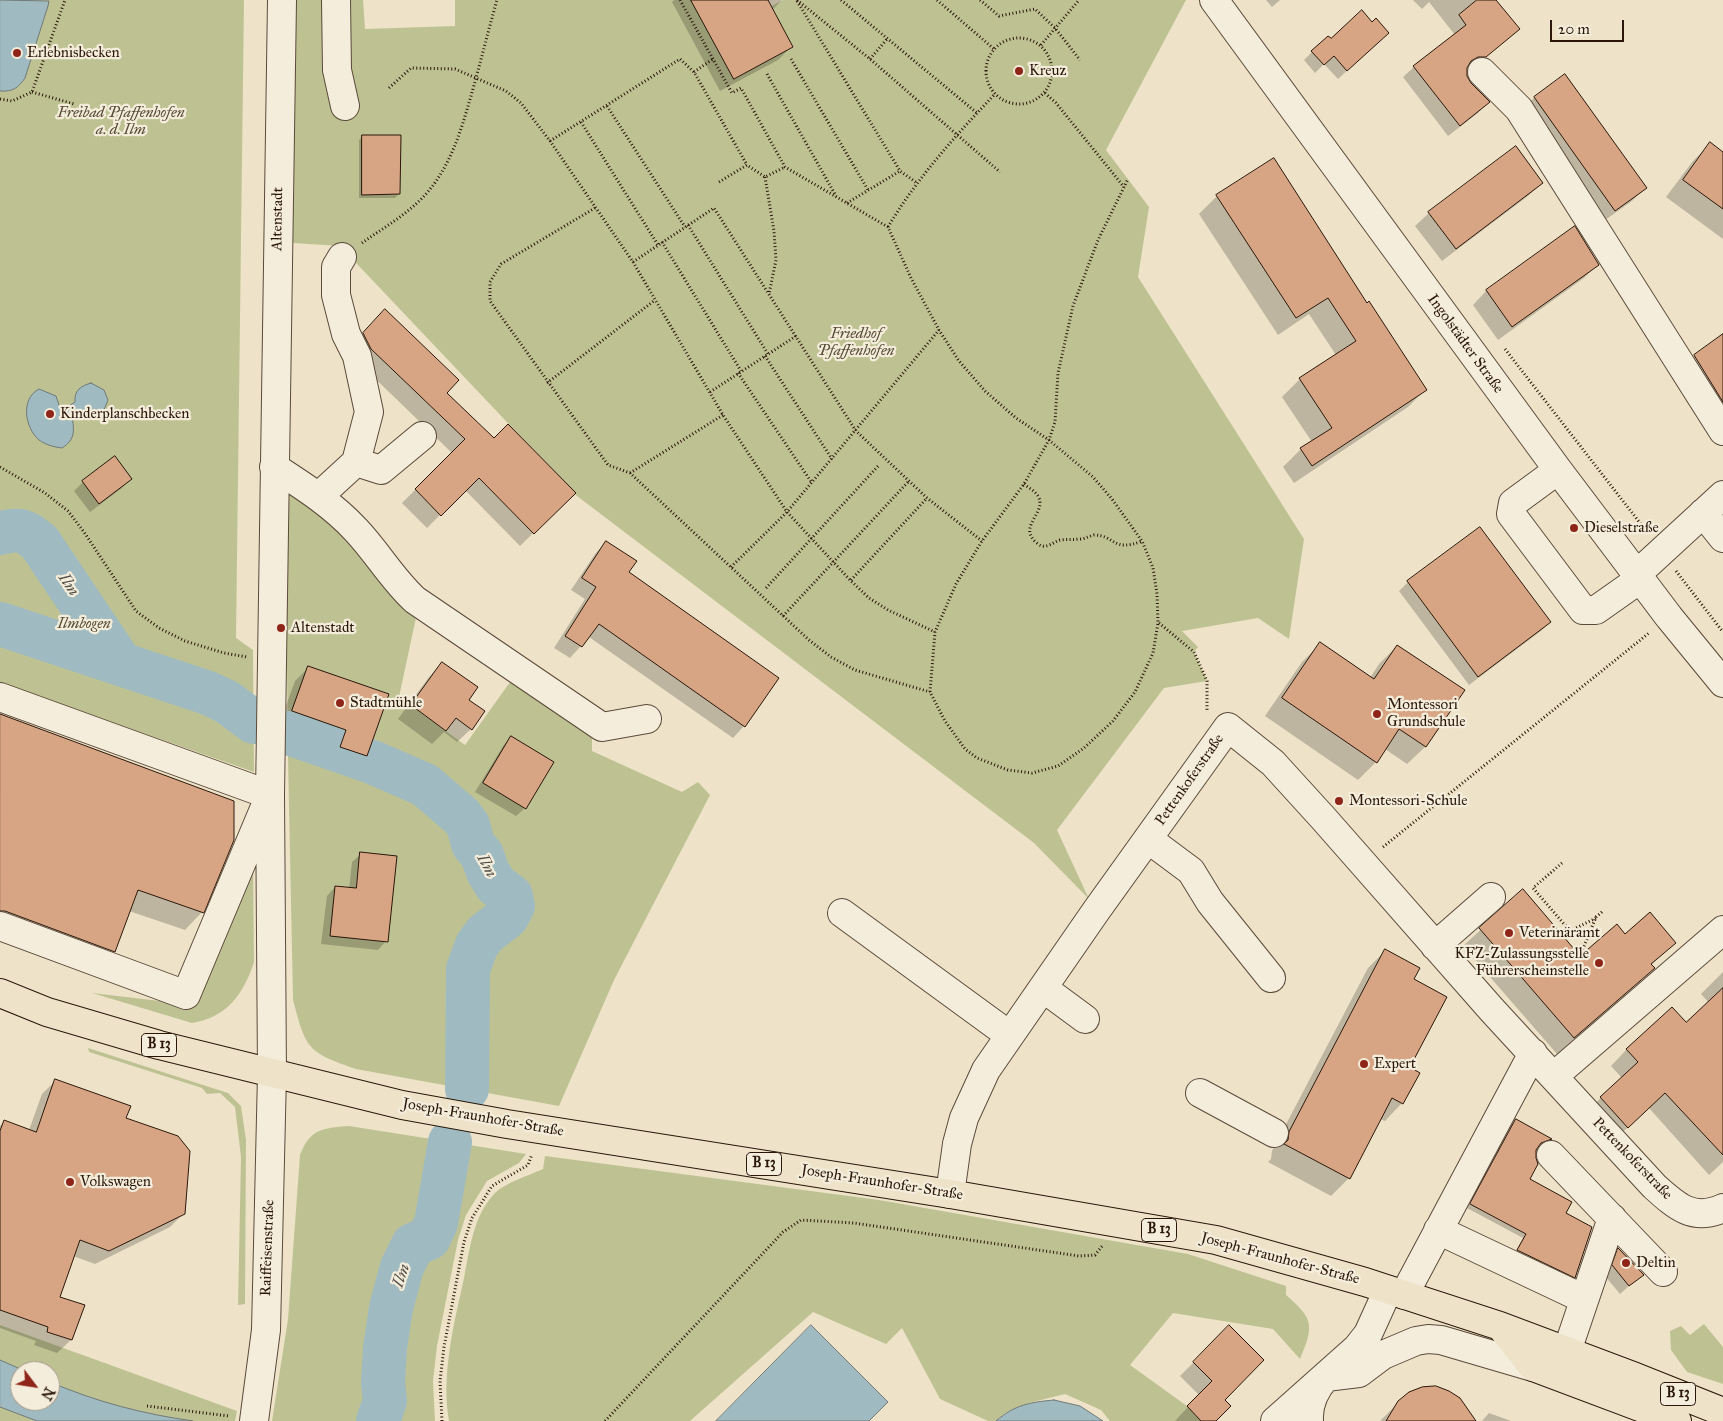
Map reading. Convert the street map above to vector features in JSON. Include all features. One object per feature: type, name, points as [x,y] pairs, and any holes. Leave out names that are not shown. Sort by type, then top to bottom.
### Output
[{"type":"main road","name":"Joseph-Fraunhofer-Straße","points":[[0,993],[47,1012],[112,1031],[272,1074],[402,1105],[507,1124],[950,1194],[1216,1240],[1396,1292],[1500,1326],[1723,1412]]},
{"type":"main road","points":[[1500,1326],[1533,1367],[1677,1421]]},
{"type":"street","name":"Altenstadt","points":[[272,1074],[270,795],[282,0]]},
{"type":"street","points":[[336,0],[337,70],[345,106]]},
{"type":"street","name":"Ingolstädter Straße","points":[[1214,0],[1558,470],[1723,683]]},
{"type":"street","points":[[1482,72],[1519,109],[1723,431]]},
{"type":"street","points":[[319,496],[356,462],[369,412],[358,356],[346,334],[336,296],[336,267],[342,257]]},
{"type":"street","points":[[356,462],[381,470],[422,436]]},
{"type":"street","points":[[274,467],[319,496],[357,531],[402,588],[431,612],[602,727],[647,719]]},
{"type":"street","points":[[1558,470],[1514,503],[1511,514],[1584,610],[1596,610],[1639,577],[1723,495]]},
{"type":"street","points":[[1703,513],[1723,538]]},
{"type":"street","points":[[0,698],[270,795],[186,994],[0,926]]},
{"type":"street","name":"Pettenkoferstraße","points":[[950,1194],[957,1144],[964,1118],[986,1070],[1228,727],[1273,764],[1435,946],[1654,1186],[1674,1204],[1687,1211],[1698,1214],[1711,1214],[1723,1208]]},
{"type":"street","points":[[1148,839],[1191,871],[1210,902],[1271,978]]},
{"type":"street","points":[[1435,946],[1491,896]]},
{"type":"street","points":[[842,913],[1009,1035]]},
{"type":"street","points":[[1554,1076],[1723,930]]},
{"type":"street","points":[[1043,988],[1085,1018]]},
{"type":"street","points":[[1274,1421],[1326,1377],[1357,1348],[1368,1334],[1438,1230],[1533,1054]]},
{"type":"street","name":"Raiffeisenstraße","points":[[254,1419],[266,1330],[272,1074]]},
{"type":"street","points":[[1200,1093],[1274,1133]]},
{"type":"street","points":[[1551,1155],[1663,1272]]},
{"type":"street","points":[[1567,1351],[1612,1218]]},
{"type":"street","points":[[1438,1230],[1584,1299]]},
{"type":"street","points":[[1309,1421],[1308,1414],[1313,1396],[1318,1386],[1326,1377],[1359,1373],[1383,1355],[1416,1341],[1428,1339],[1441,1340],[1533,1367],[1633,1376]]},
{"type":"path","points":[[32,92],[65,0]]},
{"type":"path","points":[[342,257],[418,203],[438,179],[457,143],[497,0]]},
{"type":"path","points":[[680,0],[732,93],[741,88],[785,167],[888,227],[911,278],[939,330],[959,361],[985,390],[1016,418],[1049,440],[1093,477],[1112,499],[1142,541],[1153,568],[1157,594],[1158,623],[1153,653],[1135,692],[1113,722],[1084,748],[1058,766],[1032,773],[1008,770],[977,758],[965,749],[950,728],[930,692],[935,632],[956,584],[982,541],[1024,484],[1049,440],[1055,422],[1058,373],[1073,306],[1098,240],[1128,179]]},
{"type":"path","points":[[797,0],[870,59],[1000,172]]},
{"type":"path","points":[[797,0],[900,171],[917,183]]},
{"type":"path","points":[[841,0],[977,113]]},
{"type":"path","points":[[937,0],[994,49]]},
{"type":"path","points":[[980,0],[999,16],[1035,9],[1055,28],[1080,60]]},
{"type":"path","points":[[1041,44],[1079,0]]},
{"type":"path","points":[[1017,37],[1026,38],[1041,44],[1052,62],[1050,85],[1045,93],[1026,104],[1014,104],[995,94],[988,84],[986,71],[988,59],[994,49],[1006,40],[1017,37]]},
{"type":"path","points":[[870,59],[887,39]]},
{"type":"path","points":[[550,141],[680,58],[694,72],[747,165],[765,177],[774,231],[776,260],[769,295]]},
{"type":"path","points":[[694,72],[713,59]]},
{"type":"path","points":[[791,59],[868,190]]},
{"type":"path","points":[[389,88],[411,68],[455,69],[506,91],[521,103],[550,141],[633,262],[723,415],[787,512],[869,598],[888,610],[935,632]]},
{"type":"path","points":[[767,74],[836,197]]},
{"type":"path","points":[[0,99],[12,100],[32,92],[74,104]]},
{"type":"path","points":[[1045,93],[1056,103],[1124,187]]},
{"type":"path","points":[[888,227],[901,204],[917,183],[995,94]]},
{"type":"path","points":[[607,105],[686,226],[832,459]]},
{"type":"path","points":[[581,122],[658,245]]},
{"type":"path","points":[[719,182],[747,165]]},
{"type":"path","points":[[765,177],[785,167]]},
{"type":"path","points":[[847,203],[900,171]]},
{"type":"path","points":[[595,208],[501,264],[490,282],[490,301],[547,383],[608,465],[630,473],[809,640],[832,657],[855,670],[930,692]]},
{"type":"path","points":[[633,262],[714,208],[856,431],[927,498],[982,541]]},
{"type":"path","points":[[662,242],[740,372],[812,483]]},
{"type":"path","points":[[547,383],[655,300]]},
{"type":"path","points":[[731,567],[787,512],[939,330]]},
{"type":"path","points":[[710,392],[796,336]]},
{"type":"path","points":[[630,473],[723,415]]},
{"type":"path","points":[[766,588],[879,464]]},
{"type":"path","points":[[0,467],[45,493],[68,511],[136,611],[159,628],[185,641],[224,653],[272,659]]},
{"type":"path","points":[[783,616],[909,481]]},
{"type":"path","points":[[1024,484],[1039,499],[1039,507],[1031,523],[1030,532],[1033,539],[1040,545],[1045,546],[1060,540],[1080,539],[1096,535],[1103,536],[1118,545],[1126,546],[1142,541]]},
{"type":"path","points":[[850,580],[927,498]]},
{"type":"path","points":[[1158,623],[1194,652],[1207,681],[1207,710]]},
{"type":"path","points":[[1363,864],[1655,628]]},
{"type":"path","points":[[1562,863],[1533,888],[1570,931],[1588,937]]},
{"type":"path","points":[[1570,931],[1596,917],[1603,911]]},
{"type":"path","points":[[1580,956],[1596,917]]},
{"type":"path","points":[[442,1421],[440,1381],[444,1347],[464,1242],[472,1218],[492,1186],[528,1165],[539,1129]]},
{"type":"path","points":[[604,1421],[783,1232],[801,1220],[854,1222],[1086,1256],[1095,1255],[1101,1249],[1112,1221]]},
{"type":"path","points":[[147,1406],[254,1419]]},
{"type":"green space","name":"Freibad Pfaffenhofen a. d. Ilm","points":[[0,0],[244,0],[236,638],[253,650],[254,772],[0,683]]},
{"type":"green space","name":"Friedhof Pfaffenhofen","points":[[282,0],[363,0],[365,29],[455,26],[455,0],[691,0],[734,79],[793,47],[755,15],[783,0],[1186,0],[1106,150],[1149,207],[1138,277],[1304,539],[1289,639],[1258,618],[1182,631],[1198,647],[1194,652],[1207,681],[1164,688],[1057,830],[1089,899],[1034,843],[577,496],[340,246],[277,242]]},
{"type":"green space","points":[[285,485],[319,505],[417,613],[399,697],[465,745],[513,678],[592,736],[592,751],[682,792],[698,782],[710,795],[614,980],[559,1106],[356,1069],[318,1053],[306,1039],[301,1029],[293,1000]]},
{"type":"green space","points":[[253,854],[254,962],[239,994],[224,1010],[215,1016],[192,1023],[92,993],[194,1005]]},
{"type":"green space","points":[[88,1048],[228,1093],[241,1106],[246,1140],[245,1304],[238,1305],[241,1157],[235,1107],[220,1093],[207,1094],[202,1088],[89,1052]]},
{"type":"green space","points":[[349,1126],[526,1154],[519,1163],[487,1181],[466,1215],[458,1240],[437,1346],[433,1381],[435,1421],[272,1421],[288,1319],[300,1155],[308,1140],[318,1132],[324,1129]]},
{"type":"green space","points":[[545,1156],[879,1200],[1188,1254],[1286,1286],[1286,1295],[1302,1310],[1309,1324],[1308,1338],[1300,1359],[1273,1329],[1173,1313],[1130,1365],[1187,1406],[1201,1421],[1110,1421],[1101,1410],[1065,1394],[1029,1403],[1005,1413],[996,1421],[988,1421],[940,1399],[902,1328],[886,1344],[813,1312],[690,1421],[449,1421],[447,1385],[450,1349],[473,1233],[482,1212],[495,1193],[511,1183],[543,1169]]},
{"type":"green space","points":[[1704,1324],[1723,1347],[1723,1384],[1687,1372],[1671,1350],[1670,1331],[1681,1326],[1690,1335]]},
{"type":"green space","points":[[0,1325],[237,1411],[235,1421],[0,1421]]},
{"type":"water","name":"Erlebnisbecken","points":[[0,0],[49,1],[25,78],[15,89],[8,91],[0,91]]},
{"type":"water","name":"Kinderplanschbecken","points":[[91,383],[104,390],[108,400],[103,412],[93,417],[79,410],[72,415],[73,434],[67,445],[62,448],[50,446],[34,435],[30,428],[27,414],[27,406],[33,394],[39,389],[56,396],[60,408],[64,409],[75,402],[79,389]]},
{"type":"water","points":[[811,1325],[888,1402],[869,1421],[716,1421]]},
{"type":"water","points":[[0,1360],[10,1364],[10,1411],[0,1407]]},
{"type":"water","points":[[60,1386],[85,1396],[120,1406],[156,1415],[193,1421],[37,1421],[11,1411],[60,1411]]},
{"type":"water","points":[[1054,1400],[1080,1406],[1103,1421],[996,1421],[1009,1411],[1023,1405]]},
{"type":"building","points":[[691,0],[768,0],[793,47],[734,79]]},
{"type":"building","points":[[1477,0],[1496,0],[1520,29],[1486,57],[1478,57],[1471,61],[1467,68],[1467,76],[1471,83],[1490,102],[1460,126],[1413,66],[1466,25],[1459,15]]},
{"type":"building","points":[[1362,10],[1372,22],[1376,18],[1389,33],[1347,71],[1334,56],[1324,65],[1311,51],[1328,36],[1331,38]]},
{"type":"building","points":[[1565,74],[1647,188],[1615,211],[1534,97]]},
{"type":"building","points":[[362,135],[401,135],[400,194],[362,195]]},
{"type":"building","points":[[1710,142],[1723,152],[1723,209],[1683,180]]},
{"type":"building","points":[[1516,146],[1543,183],[1456,249],[1428,212]]},
{"type":"building","points":[[1274,158],[1367,303],[1369,301],[1427,390],[1312,466],[1300,448],[1332,428],[1299,378],[1356,341],[1328,298],[1296,318],[1216,195]]},
{"type":"building","points":[[1575,226],[1599,265],[1512,327],[1486,290]]},
{"type":"building","points":[[385,309],[459,380],[447,393],[494,438],[508,424],[576,493],[534,534],[479,478],[441,516],[415,489],[465,439],[371,349],[363,333]]},
{"type":"building","points":[[1723,334],[1723,402],[1694,355]]},
{"type":"building","points":[[115,456],[132,479],[99,504],[82,481]]},
{"type":"building","points":[[1480,527],[1551,622],[1478,677],[1407,581]]},
{"type":"building","points":[[606,541],[637,561],[629,572],[779,678],[745,727],[599,624],[582,647],[565,636],[596,587],[582,578]]},
{"type":"building","name":"Montessori Grundschule","points":[[1320,642],[1374,679],[1397,645],[1465,690],[1426,747],[1399,729],[1377,763],[1282,698]]},
{"type":"building","points":[[442,662],[478,687],[469,700],[485,711],[472,730],[456,718],[446,731],[411,705]]},
{"type":"building","name":"Stadtmühle","points":[[308,666],[389,694],[367,756],[340,747],[346,730],[292,711]]},
{"type":"building","points":[[0,714],[234,801],[234,840],[204,913],[138,890],[115,952],[5,911],[0,911]]},
{"type":"building","points":[[511,736],[554,762],[526,809],[483,783]]},
{"type":"building","points":[[360,852],[397,856],[388,942],[330,936],[335,886],[356,888]]},
{"type":"building","points":[[1523,889],[1580,956],[1617,924],[1625,934],[1650,912],[1676,943],[1651,964],[1655,968],[1574,1038],[1479,928]]},
{"type":"building","points":[[1385,949],[1420,968],[1414,979],[1447,997],[1410,1067],[1420,1073],[1403,1104],[1392,1098],[1350,1179],[1284,1144],[1288,1140],[1289,1132]]},
{"type":"building","points":[[1723,988],[1723,1155],[1665,1093],[1628,1128],[1600,1097],[1638,1062],[1626,1049],[1672,1007],[1686,1022]]},
{"type":"building","points":[[55,1079],[131,1106],[126,1118],[178,1136],[190,1151],[185,1214],[109,1251],[80,1240],[60,1297],[85,1305],[72,1340],[47,1332],[48,1327],[0,1310],[0,1131],[4,1120],[36,1132]]},
{"type":"building","points":[[1516,1119],[1552,1139],[1541,1143],[1536,1150],[1538,1164],[1530,1179],[1572,1202],[1566,1213],[1592,1227],[1575,1278],[1517,1250],[1526,1234],[1470,1204]]},
{"type":"building","points":[[1618,1248],[1644,1275],[1629,1286],[1612,1265]]},
{"type":"building","points":[[1229,1325],[1264,1360],[1225,1400],[1231,1406],[1216,1421],[1201,1421],[1187,1406],[1212,1381],[1193,1362]]},
{"type":"building","points":[[1436,1386],[1460,1398],[1476,1421],[1386,1421],[1398,1401],[1409,1392],[1422,1387]]},
{"type":"waterway","name":"Ilm","points":[[0,533],[22,531],[40,543],[121,664]]},
{"type":"waterway","name":"Ilm","points":[[0,624],[208,693],[227,702],[254,722]]},
{"type":"waterway","name":"Ilm","points":[[288,733],[372,762],[425,785],[461,816],[468,825],[473,844],[482,855],[488,872],[496,885],[511,896],[513,906],[507,917],[485,934],[477,945],[468,969],[467,1089]]},
{"type":"waterway","name":"Ilm","points":[[378,1421],[385,1401],[383,1383],[385,1348],[391,1308],[402,1267],[413,1245],[429,1238],[436,1223],[450,1142]]},
{"type":"place","name":"Erlebnisbecken","points":[[17,53]]},
{"type":"place","name":"Kreuz","points":[[1019,71]]},
{"type":"place","name":"Kinderplanschbecken","points":[[50,414]]},
{"type":"place","name":"Dieselstraße","points":[[1574,528]]},
{"type":"place","name":"Altenstadt","points":[[281,628]]},
{"type":"place","name":"Stadtmühle","points":[[340,703]]},
{"type":"place","name":"Montessori Grundschule","points":[[1377,714]]},
{"type":"place","name":"Montessori-Schule","points":[[1339,801]]},
{"type":"place","name":"Veterinäramt","points":[[1509,933]]},
{"type":"place","name":"KFZ-Zulassungsstelle Führerscheinstelle","points":[[1599,963]]},
{"type":"place","name":"Expert","points":[[1364,1064]]},
{"type":"place","name":"Volkswagen","points":[[70,1182]]},
{"type":"place","name":"Deltin","points":[[1626,1263]]},
{"type":"park label","name":"Ilmbogen","points":[[84,624]]}]
